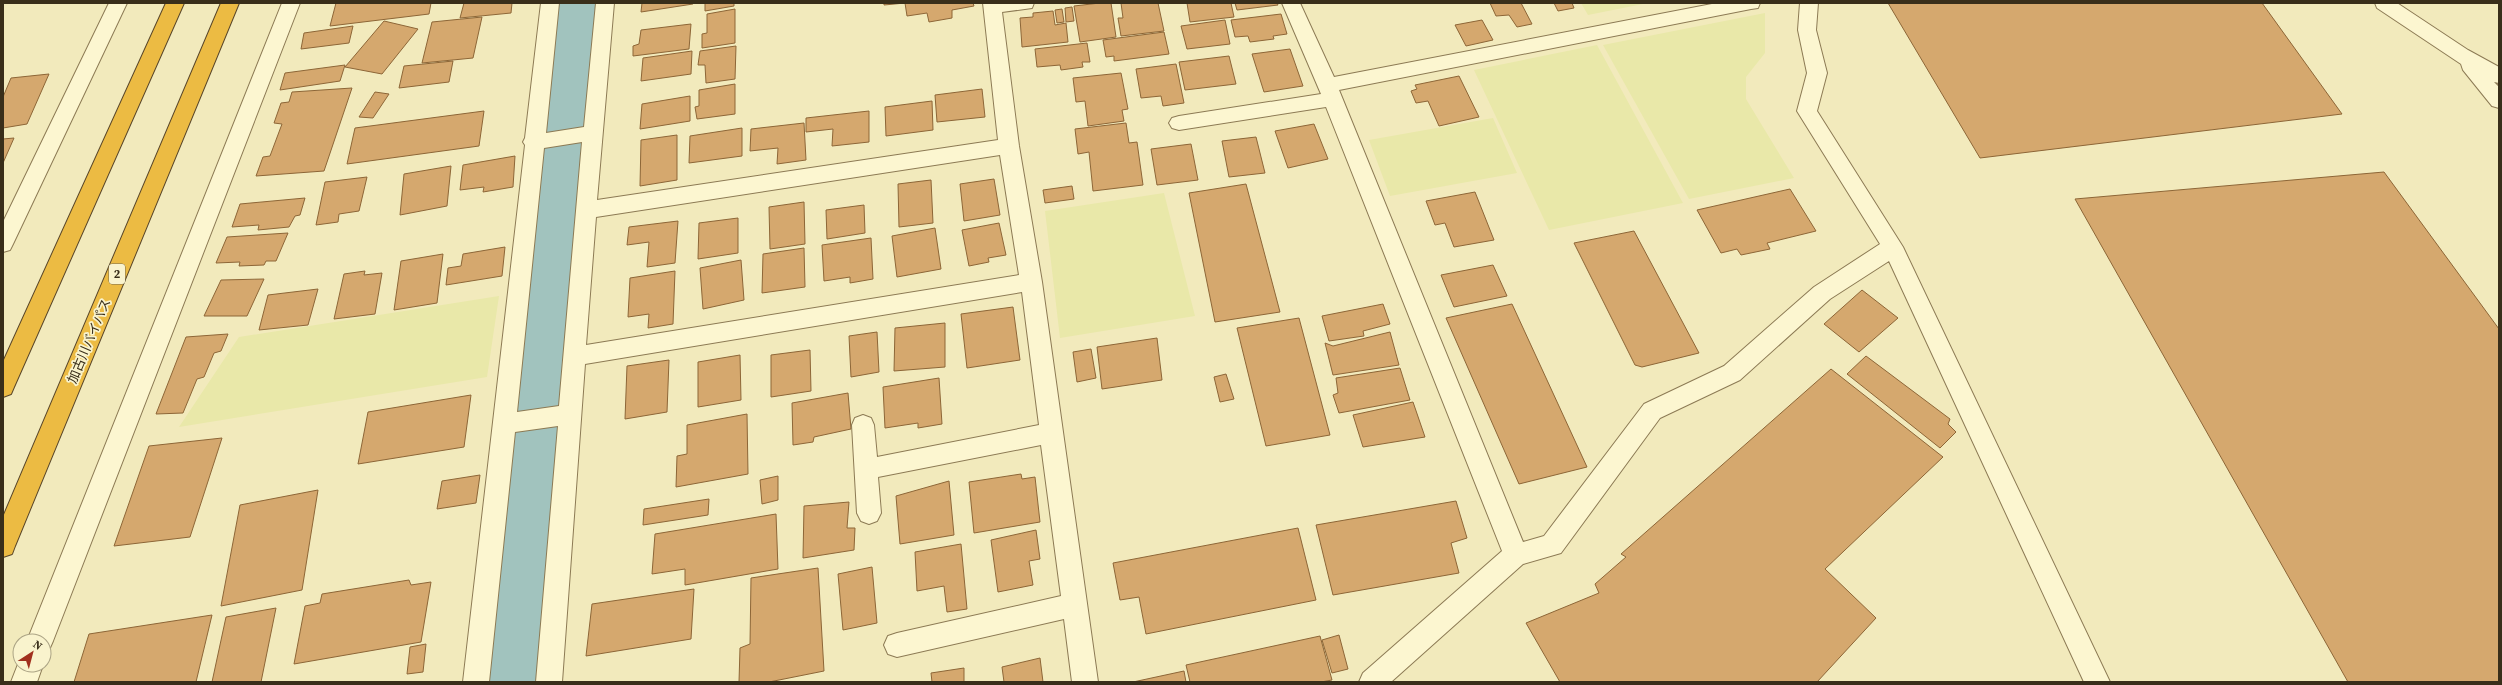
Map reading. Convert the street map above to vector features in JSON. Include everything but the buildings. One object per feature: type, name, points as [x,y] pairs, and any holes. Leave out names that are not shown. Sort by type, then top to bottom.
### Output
[{"type":"highway","points":[[3,387],[175,3]]},
{"type":"highway","name":"加古川バイパス","points":[[3,546],[230,3]]},
{"type":"street","points":[[3,244],[118,3]]},
{"type":"street","points":[[43,633],[291,3]]},
{"type":"street","points":[[476,682],[533,142],[550,3]]},
{"type":"street","points":[[549,682],[576,356],[586,210],[605,3]]},
{"type":"street","points":[[1025,3],[992,5],[1009,146],[1031,282],[1085,682]]},
{"type":"street","points":[[1291,3],[1330,92],[1516,555]]},
{"type":"street","points":[[1179,123],[1751,3]]},
{"type":"street","points":[[1809,3],[1807,30],[1817,73],[1807,111],[1893,247],[2097,682]]},
{"type":"street","points":[[2384,3],[2461,55],[2499,76]]},
{"type":"street","points":[[2461,55],[2499,100]]},
{"type":"street","points":[[533,142],[594,133]]},
{"type":"street","points":[[586,210],[1009,146]]},
{"type":"street","points":[[1372,682],[1516,555],[1552,545],[1652,411],[1732,373],[1822,293],[1893,247]]},
{"type":"street","points":[[576,356],[1031,282]]},
{"type":"street","points":[[503,424],[571,414]]},
{"type":"street","points":[[863,425],[869,513]]},
{"type":"street","points":[[866,469],[1051,432]]},
{"type":"street","points":[[898,645],[1075,605]]},
{"type":"shaded area","points":[[1581,3],[1648,3],[1588,15]]},
{"type":"shaded area","points":[[1765,13],[1765,53],[1746,77],[1746,99],[1794,178],[1689,199],[1603,45]]},
{"type":"shaded area","points":[[1597,45],[1683,203],[1549,230],[1474,70]]},
{"type":"shaded area","points":[[1493,118],[1517,173],[1390,196],[1369,140]]},
{"type":"shaded area","points":[[1164,193],[1195,316],[1060,338],[1045,211]]},
{"type":"shaded area","points":[[499,296],[487,377],[179,427],[239,337]]},
{"type":"waterway","points":[[510,682],[579,3]]}]
